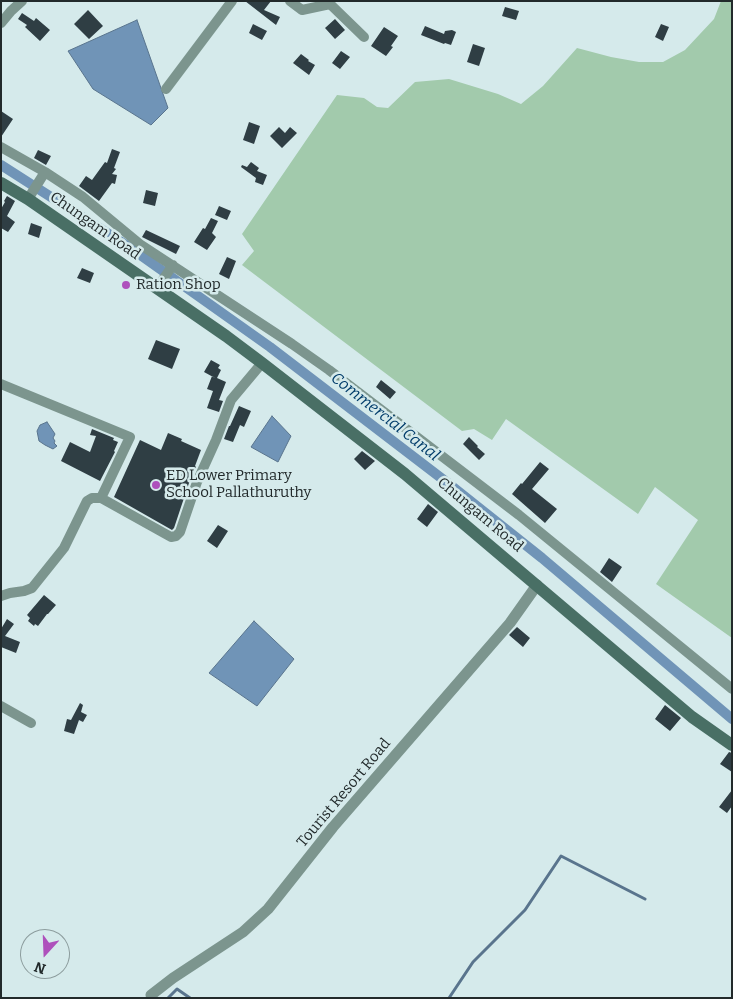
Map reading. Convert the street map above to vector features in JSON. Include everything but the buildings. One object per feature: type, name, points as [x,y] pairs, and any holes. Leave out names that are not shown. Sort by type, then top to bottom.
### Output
[{"type":"main road","name":"Chungam Road","points":[[1,184],[28,199],[262,362],[405,474],[692,716],[732,745]]},
{"type":"street","points":[[1,23],[22,1]]},
{"type":"street","points":[[166,89],[232,1]]},
{"type":"street","points":[[290,1],[302,10],[330,4],[364,37]]},
{"type":"street","points":[[1,147],[45,172],[83,197],[141,245],[292,344],[337,376],[520,515],[732,689]]},
{"type":"street","points":[[28,199],[45,172]]},
{"type":"street","points":[[157,288],[173,265]]},
{"type":"street","points":[[1,596],[32,588],[64,548],[87,501],[92,498],[101,498],[170,537],[176,536],[180,532],[196,482],[216,440],[231,400],[262,362]]},
{"type":"street","points":[[1,384],[130,437],[101,498]]},
{"type":"street","name":"Tourist Resort Road","points":[[148,996],[172,978],[243,932],[268,909],[333,827],[510,622],[537,585]]},
{"type":"street","points":[[1,706],[31,723]]},
{"type":"green space","points":[[721,1],[732,1],[732,638],[656,584],[698,520],[655,487],[638,514],[506,419],[492,440],[474,429],[462,431],[242,265],[254,251],[242,234],[337,95],[364,98],[377,107],[388,108],[415,82],[449,79],[498,94],[521,104],[543,86],[577,48],[639,62],[663,62],[685,50],[714,19]]},
{"type":"water","points":[[137,20],[168,108],[151,125],[93,89],[68,51]]},
{"type":"water","points":[[272,416],[291,436],[278,462],[251,447]]},
{"type":"water","points":[[47,422],[55,434],[53,438],[57,446],[53,449],[39,441],[37,431],[40,425]]},
{"type":"water","points":[[254,621],[294,659],[257,706],[209,673]]},
{"type":"waterway","name":"Commercial Canal","points":[[1,165],[129,247],[270,347],[542,558],[732,719]]},
{"type":"waterway","points":[[449,998],[473,962],[525,910],[561,856],[645,899]]},
{"type":"waterway","points":[[168,998],[177,989],[190,998]]},
{"type":"place","name":"Ration Shop","points":[[126,285]]},
{"type":"place","name":"ED Lower Primary School Pallathuruthy","points":[[156,485]]}]
